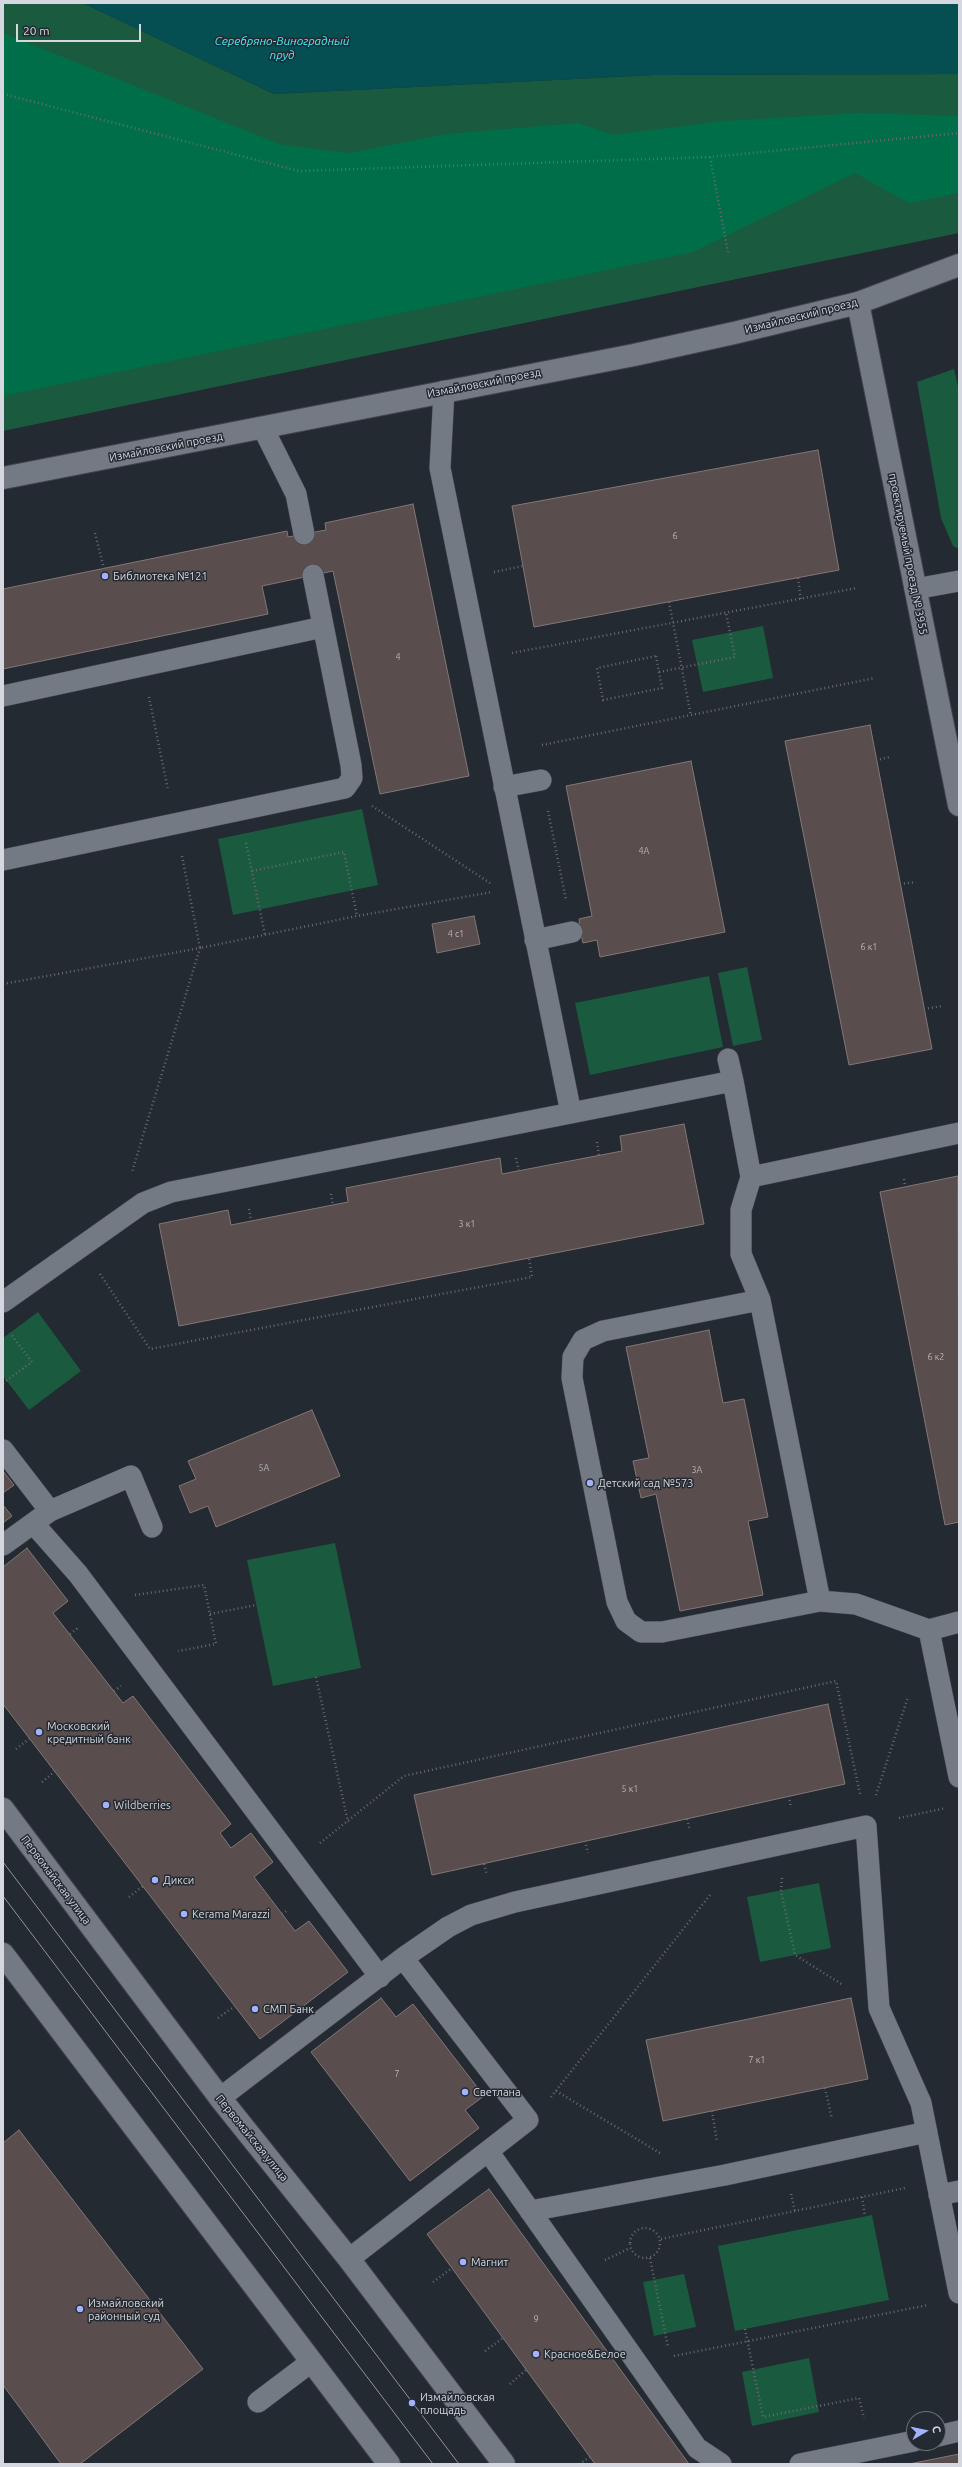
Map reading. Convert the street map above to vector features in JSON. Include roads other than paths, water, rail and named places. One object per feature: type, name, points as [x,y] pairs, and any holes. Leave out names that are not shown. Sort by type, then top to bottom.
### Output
[{"type":"street","name":"Измайловский проезд","points":[[3,478],[634,355],[858,302],[959,266]]},
{"type":"street","name":"проектируемый проезд № 3955","points":[[858,302],[959,805]]},
{"type":"street","name":"Первомайская улица","points":[[3,1809],[220,2098],[349,2259],[504,2464]]},
{"type":"street","points":[[3,1954],[389,2464]]},
{"type":"lane","points":[[444,391],[440,468],[571,1113]]},
{"type":"lane","points":[[263,428],[296,494],[304,534]]},
{"type":"lane","points":[[3,860],[345,788],[352,778],[351,765],[313,575]]},
{"type":"lane","points":[[915,589],[959,581]]},
{"type":"lane","points":[[3,696],[323,627]]},
{"type":"lane","points":[[504,787],[541,780]]},
{"type":"lane","points":[[535,940],[572,932]]},
{"type":"lane","points":[[728,1060],[751,1177],[741,1210],[741,1254],[760,1300],[820,1601]]},
{"type":"lane","points":[[3,1302],[143,1203],[170,1192],[733,1081]]},
{"type":"lane","points":[[751,1177],[959,1133]]},
{"type":"lane","points":[[760,1300],[603,1331],[583,1340],[573,1357],[572,1378],[615,1594],[626,1621],[641,1632],[662,1632],[820,1601],[856,1604],[929,1630],[959,1622]]},
{"type":"lane","points":[[3,1450],[42,1517],[78,1574],[380,1977]]},
{"type":"lane","points":[[3,1545],[42,1517],[131,1476],[152,1527]]},
{"type":"lane","points":[[929,1630],[959,1778]]},
{"type":"lane","points":[[220,2098],[403,1958],[448,1927],[471,1915],[515,1902],[866,1826],[879,2008],[921,2103],[927,2132],[945,2189],[959,2293]]},
{"type":"lane","points":[[349,2259],[528,2120],[403,1958]]},
{"type":"lane","points":[[530,2211],[725,2175],[927,2132]]},
{"type":"lane","points":[[488,2151],[697,2448],[721,2464]]},
{"type":"lane","points":[[258,2402],[311,2362]]},
{"type":"lane","points":[[946,2434],[959,2432]]},
{"type":"lane","points":[[800,2464],[906,2443]]},
{"type":"water","name":"Серебряно-Виноградный пруд","points":[[83,3],[959,3],[959,74],[655,75],[274,94]]},
{"type":"tram line","points":[[3,1862],[459,2464]]},
{"type":"tram line","points":[[3,1896],[433,2464]]},
{"type":"place","name":"Библиотека №121","points":[[105,576]]},
{"type":"place","name":"Детский сад №573","points":[[590,1483]]},
{"type":"place","name":"Московский кредитный банк","points":[[39,1732]]},
{"type":"place","name":"Wildberries","points":[[106,1805]]},
{"type":"place","name":"Дикси","points":[[155,1880]]},
{"type":"place","name":"Kerama Marazzi","points":[[184,1914]]},
{"type":"place","name":"СМП Банк","points":[[255,2009]]},
{"type":"place","name":"Светлана","points":[[465,2092]]},
{"type":"place","name":"Магнит","points":[[463,2262]]},
{"type":"place","name":"Измайловский районный суд","points":[[80,2309]]},
{"type":"place","name":"Красное&Белое","points":[[536,2354]]},
{"type":"place","name":"Измайловская площадь","points":[[412,2403]]}]
